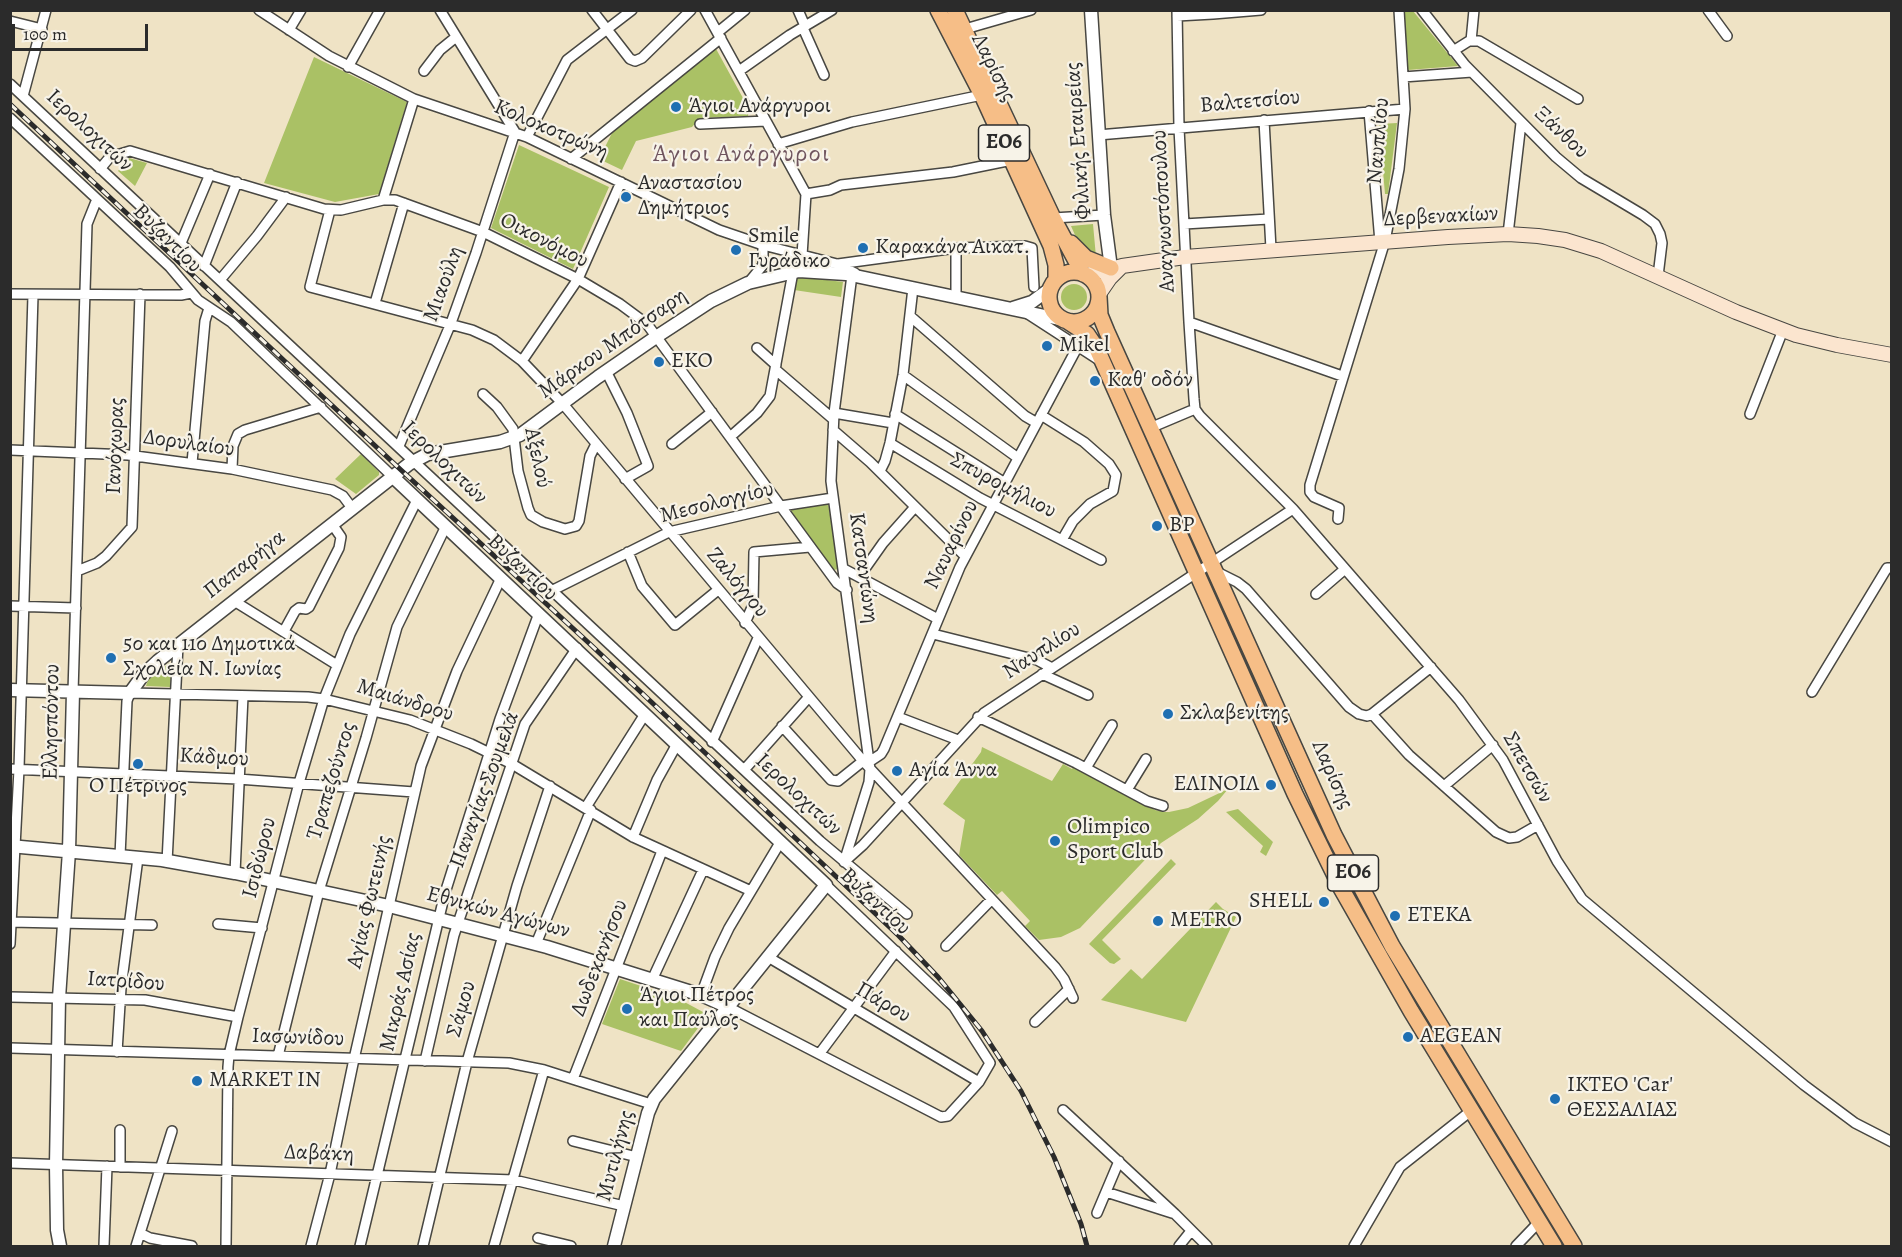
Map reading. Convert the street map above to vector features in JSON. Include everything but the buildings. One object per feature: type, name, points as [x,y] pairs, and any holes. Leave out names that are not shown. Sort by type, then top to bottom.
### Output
[{"type":"main road","name":"Λαρίσης","points":[[938,10],[982,95],[1052,250],[1056,265],[1054,284]]},
{"type":"main road","name":"Λαρίσης","points":[[955,10],[1053,218],[1085,275]]},
{"type":"main road","points":[[1053,218],[1081,254],[1094,262],[1116,267],[1099,296],[1097,308],[1090,316],[1081,321],[1066,320]]},
{"type":"main road","name":"Δερβενακίων","points":[[1085,275],[1116,267],[1185,257],[1271,249],[1508,234],[1547,237],[1580,244],[1783,330],[1820,341],[1892,355]]},
{"type":"main road","points":[[1054,284],[1068,273],[1085,275]]},
{"type":"main road","name":"ΕΟ6","points":[[1085,275],[1095,284],[1099,296]]},
{"type":"main road","name":"ΕΟ6","points":[[1054,284],[1049,297],[1052,308],[1058,316],[1066,320]]},
{"type":"main road","name":"Λαρίσης","points":[[1099,296],[1103,323],[1334,835],[1387,937],[1574,1246]]},
{"type":"main road","name":"Λαρίσης","points":[[1066,320],[1089,337],[1103,363],[1319,844],[1364,930],[1554,1246]]},
{"type":"street","points":[[23,96],[46,10]]},
{"type":"street","name":"Κολοκοτρώνη","points":[[259,10],[348,67],[414,99],[527,136],[719,230],[762,245],[802,255]]},
{"type":"street","points":[[289,30],[301,10]]},
{"type":"street","points":[[348,67],[380,10]]},
{"type":"street","points":[[440,10],[515,132]]},
{"type":"street","points":[[592,10],[630,59],[635,61],[642,58],[691,10]]},
{"type":"street","points":[[527,136],[565,63],[632,10]]},
{"type":"street","points":[[705,10],[806,194],[802,255],[770,396],[757,413],[730,436]]},
{"type":"street","points":[[571,159],[719,35],[745,10]]},
{"type":"street","points":[[798,10],[824,75]]},
{"type":"street","points":[[739,71],[832,10]]},
{"type":"street","points":[[965,29],[1031,10]]},
{"type":"street","name":"Φιλικής Εταιρείας","points":[[1091,10],[1104,215],[1116,267]]},
{"type":"street","points":[[1177,13],[1262,10]]},
{"type":"street","name":"Ναυπλίου","points":[[1338,519],[1338,507],[1314,497],[1309,489],[1382,242],[1400,169],[1405,109],[1399,10]]},
{"type":"street","points":[[1471,41],[1473,10]]},
{"type":"street","points":[[1708,10],[1727,36]]},
{"type":"street","name":"Ξάνθου","points":[[1425,12],[1472,72],[1556,157],[1581,178],[1655,224],[1662,243],[1658,276]]},
{"type":"street","name":"Αναγνωστόπουλου","points":[[1177,13],[1179,128],[1195,409]]},
{"type":"street","points":[[10,21],[42,28]]},
{"type":"street","points":[[424,71],[437,53],[456,37]]},
{"type":"street","points":[[1454,51],[1471,41],[1483,43],[1578,99]]},
{"type":"street","points":[[1403,77],[1472,72]]},
{"type":"street","name":"Ιερολοχιτών","points":[[10,84],[399,446],[712,742],[844,862],[907,914]]},
{"type":"street","points":[[778,144],[852,122],[982,95]]},
{"type":"street","points":[[383,200],[414,99]]},
{"type":"street","name":"Βαλτετσίου","points":[[1098,135],[1405,109]]},
{"type":"street","name":"Ναυπλίου","points":[[1369,111],[1382,242]]},
{"type":"street","name":"Βυζαντίου","points":[[10,118],[170,267],[191,293],[231,322],[954,1007],[990,1063],[979,1082]]},
{"type":"street","points":[[1264,120],[1271,249]]},
{"type":"street","points":[[700,124],[766,121]]},
{"type":"street","points":[[1508,234],[1521,123]]},
{"type":"street","name":"Μιαούλη","points":[[399,446],[451,323],[515,132]]},
{"type":"street","name":"Οικονόμου","points":[[100,168],[110,157],[130,151],[330,210],[348,209],[383,200],[404,202],[483,232],[578,279],[638,316],[730,436],[837,583],[847,590]]},
{"type":"street","points":[[806,194],[830,190],[841,185],[953,172],[1012,160]]},
{"type":"street","points":[[181,243],[210,174]]},
{"type":"street","points":[[204,266],[237,182]]},
{"type":"street","points":[[522,362],[578,279],[621,183]]},
{"type":"street","points":[[220,280],[286,197]]},
{"type":"street","name":"Ελλησπόντου","points":[[60,1246],[57,1230],[56,1165],[58,998],[69,851],[72,771],[87,224],[97,199]]},
{"type":"street","points":[[375,303],[404,202]]},
{"type":"street","name":"Ζαλόγγου","points":[[330,210],[310,286],[451,323],[490,337],[522,362],[563,404],[808,698],[901,804],[1055,967],[1071,993],[1035,1022]]},
{"type":"street","points":[[1053,218],[1104,215]]},
{"type":"street","points":[[1184,224],[1269,219]]},
{"type":"street","points":[[748,283],[763,265],[765,258],[762,245]]},
{"type":"street","points":[[837,264],[956,248],[1025,246],[1032,248],[1034,287]]},
{"type":"street","points":[[956,248],[956,298]]},
{"type":"street","name":"Μάρκου Μπότσαρη","points":[[802,255],[837,264],[866,277]]},
{"type":"street","name":"Μάρκου Μπότσαρη","points":[[392,476],[414,461],[434,453],[500,442],[515,437],[606,371],[711,301],[748,283],[797,271],[866,277],[1066,320]]},
{"type":"street","name":"Κατσαντώνη","points":[[844,862],[868,782],[847,590],[833,498],[833,421],[852,275]]},
{"type":"street","points":[[1009,309],[1030,304],[1054,284]]},
{"type":"street","points":[[880,471],[890,443],[903,375],[913,288]]},
{"type":"street","points":[[10,294],[181,295],[191,293]]},
{"type":"street","name":"Γανόχωρας","points":[[76,572],[100,561],[130,531],[133,521],[140,294]]},
{"type":"street","points":[[10,944],[16,690],[23,607],[33,295]]},
{"type":"street","points":[[192,463],[205,321],[209,308]]},
{"type":"street","points":[[1026,313],[1103,363]]},
{"type":"street","points":[[910,316],[1025,416],[1039,419],[1078,437],[1113,469],[1117,477],[1113,491],[1094,501],[1079,515],[1070,525],[1062,540]]},
{"type":"street","points":[[1189,322],[1342,376]]},
{"type":"street","points":[[1750,414],[1783,330]]},
{"type":"street","name":"Ναυαρίνου","points":[[782,726],[831,780],[838,781],[881,754],[965,556],[1078,346]]},
{"type":"street","points":[[757,348],[833,421],[965,556]]},
{"type":"street","points":[[606,371],[627,413],[648,466],[625,479]]},
{"type":"street","points":[[903,375],[1018,458]]},
{"type":"street","name":"Αξελού","points":[[483,394],[505,416],[513,429],[518,471],[530,513],[543,522],[565,529],[573,528],[578,524],[590,456],[596,444]]},
{"type":"street","points":[[232,469],[233,446],[238,434],[321,407]]},
{"type":"street","points":[[1150,428],[1195,409]]},
{"type":"street","name":"Σπετσών","points":[[1195,409],[1206,423],[1293,510],[1460,700],[1512,774],[1569,880],[1589,907],[1804,1085],[1855,1123],[1892,1142]]},
{"type":"street","points":[[672,444],[712,412]]},
{"type":"street","points":[[833,421],[894,418],[1005,483]]},
{"type":"street","name":"Σπυρομήλιου","points":[[890,443],[993,505],[1101,560]]},
{"type":"street","name":"Δορυλαίου","points":[[10,450],[135,456],[232,469],[332,490],[343,496],[352,507]]},
{"type":"street","name":"Παπαρήγα","points":[[130,693],[148,670],[178,645],[392,476]]},
{"type":"street","name":"Μεσολογγίου","points":[[551,591],[669,532],[781,506],[833,498]]},
{"type":"street","name":"Ισιδώρου","points":[[226,1246],[229,1055],[238,1017],[298,783],[324,699],[353,628],[417,500]]},
{"type":"street","points":[[859,577],[883,543],[915,507]]},
{"type":"street","name":"Ναυπλίου","points":[[844,862],[901,804],[978,717],[1198,573],[1215,568],[1293,510]]},
{"type":"street","points":[[284,631],[295,611],[309,607],[339,548],[341,537],[332,524]]},
{"type":"street","name":"Τραπεζούντος","points":[[278,1056],[319,891],[399,622],[446,526]]},
{"type":"street","points":[[745,623],[753,605],[754,552],[810,547]]},
{"type":"street","points":[[628,552],[642,586],[675,625],[718,590]]},
{"type":"street","points":[[1215,568],[1246,589],[1349,707],[1363,716],[1372,714],[1431,667]]},
{"type":"street","points":[[1812,692],[1887,568],[1892,568]]},
{"type":"street","points":[[844,569],[938,619]]},
{"type":"street","points":[[1316,594],[1345,569]]},
{"type":"street","name":"Αγίας Φωτεινής","points":[[311,1246],[330,1174],[414,792],[433,729],[457,671],[501,578]]},
{"type":"street","points":[[234,601],[337,665]]},
{"type":"street","points":[[10,606],[75,608]]},
{"type":"street","name":"Μικράς Ασίας","points":[[360,1246],[446,888],[500,719],[540,614]]},
{"type":"street","points":[[933,634],[1036,660],[1052,668]]},
{"type":"street","points":[[712,742],[758,638]]},
{"type":"street","points":[[167,862],[178,645]]},
{"type":"street","name":"Παναγίας Σουμελά","points":[[425,1061],[458,923],[525,724],[577,648]]},
{"type":"street","points":[[1042,674],[1088,695]]},
{"type":"street","name":"Μαιάνδρου","points":[[16,690],[308,697],[374,711],[433,729],[490,752],[633,837],[751,891]]},
{"type":"street","points":[[120,856],[127,701],[130,693]]},
{"type":"street","points":[[235,873],[243,696]]},
{"type":"street","points":[[744,771],[808,698]]},
{"type":"street","points":[[536,944],[589,809],[645,714]]},
{"type":"street","points":[[1372,714],[1409,755],[1503,837],[1517,837],[1538,825]]},
{"type":"street","points":[[898,717],[957,740]]},
{"type":"street","points":[[978,717],[1086,768],[1150,802],[1163,806]]},
{"type":"street","points":[[1086,768],[1112,724]]},
{"type":"street","points":[[633,837],[657,780],[677,744]]},
{"type":"street","points":[[1444,786],[1493,745]]},
{"type":"street","points":[[1127,790],[1146,759]]},
{"type":"street","name":"Κάδμου","points":[[14,769],[238,779],[414,792]]},
{"type":"street","name":"Σάμου","points":[[423,1246],[468,1062],[503,935],[550,786]]},
{"type":"street","points":[[701,995],[714,957],[781,842]]},
{"type":"street","name":"Εθνικών Αγώνων","points":[[12,847],[138,858],[235,873],[389,906],[536,944],[701,995],[945,1118],[979,1082]]},
{"type":"street","name":"Δωδεκανήσου","points":[[573,1079],[662,851]]},
{"type":"street","points":[[117,1052],[120,999],[138,858]]},
{"type":"street","points":[[652,980],[703,870]]},
{"type":"street","name":"Μυτιλήνης","points":[[614,1246],[651,1104],[826,885]]},
{"type":"street","points":[[946,946],[991,900]]},
{"type":"street","points":[[11,922],[152,925]]},
{"type":"street","points":[[218,924],[262,928]]},
{"type":"street","points":[[820,1053],[896,951]]},
{"type":"street","name":"Πάρου","points":[[768,957],[852,1009],[979,1082]]},
{"type":"street","name":"Ιατρίδου","points":[[10,997],[160,1002],[238,1017]]},
{"type":"street","name":"Ιασωνίδου","points":[[10,1048],[513,1064],[544,1070],[651,1104]]},
{"type":"street","points":[[494,1246],[544,1070]]},
{"type":"street","points":[[1063,1110],[1207,1246]]},
{"type":"street","points":[[1354,1246],[1400,1167],[1472,1110]]},
{"type":"street","points":[[120,1130],[120,1167]]},
{"type":"street","points":[[136,1246],[172,1131]]},
{"type":"street","points":[[573,1141],[637,1157]]},
{"type":"street","points":[[1097,1213],[1119,1161]]},
{"type":"street","name":"Δαβάκη","points":[[10,1163],[514,1180],[624,1206]]},
{"type":"street","points":[[104,1246],[107,1166]]},
{"type":"street","points":[[1106,1192],[1175,1214]]},
{"type":"street","points":[[1516,1246],[1539,1222]]},
{"type":"street","points":[[1179,1246],[1191,1231]]},
{"type":"street","points":[[140,1233],[150,1238],[192,1246]]},
{"type":"street","points":[[538,1238],[571,1246]]},
{"type":"green space","points":[[1404,11],[1413,11],[1458,66],[1408,70]]},
{"type":"green space","points":[[715,47],[749,109],[748,116],[700,118],[692,127],[636,141],[622,170],[599,159],[615,127]]},
{"type":"green space","points":[[314,57],[407,102],[379,194],[335,202],[264,183]]},
{"type":"green space","points":[[1397,123],[1388,194],[1385,194],[1379,124]]},
{"type":"green space","points":[[519,145],[609,187],[573,269],[491,228]]},
{"type":"green space","points":[[129,158],[147,163],[135,186],[118,171]]},
{"type":"green space","points":[[1093,224],[1096,257],[1079,244],[1071,226]]},
{"type":"green space","points":[[796,278],[843,282],[841,297],[794,290]]},
{"type":"green space","points":[[1074,284],[1083,288],[1087,297],[1083,306],[1074,310],[1065,306],[1061,297],[1065,288]]},
{"type":"green space","points":[[361,454],[379,472],[379,475],[356,494],[335,479]]},
{"type":"green space","points":[[828,503],[839,569],[833,570],[790,509]]},
{"type":"green space","points":[[169,663],[172,665],[170,687],[146,686],[148,680]]},
{"type":"green space","name":"Olimpico Sport Club","points":[[982,747],[1052,781],[1063,764],[1072,769],[1074,766],[1155,810],[1164,812],[1188,808],[1228,789],[1198,819],[1161,843],[1080,928],[1061,937],[1039,940],[1025,926],[1030,921],[1002,891],[997,895],[959,855],[965,820],[943,804],[981,752]]},
{"type":"green space","points":[[1238,809],[1273,842],[1266,856],[1260,852],[1263,846],[1226,812]]},
{"type":"green space","points":[[1171,859],[1176,864],[1102,940],[1121,959],[1114,964],[1110,963],[1089,944]]},
{"type":"green space","points":[[1216,902],[1236,917],[1186,1022],[1101,1000],[1131,969],[1142,979]]},
{"type":"green space","points":[[620,979],[677,998],[703,1012],[704,1020],[681,1051],[602,1024]]},
{"type":"railway","points":[[10,104],[591,645],[899,936],[938,977],[982,1031],[1021,1091],[1054,1157],[1081,1224],[1087,1246]]},
{"type":"place","name":"Άγιοι Ανάργυροι","points":[[676,107]]},
{"type":"place","name":"Αναστασίου Δημήτριος","points":[[626,197]]},
{"type":"place","name":"Καρακάνα Αικατ.","points":[[863,248]]},
{"type":"place","name":"Smile Γυράδικο","points":[[736,250]]},
{"type":"place","name":"Mikel","points":[[1047,346]]},
{"type":"place","name":"EKO","points":[[659,362]]},
{"type":"place","name":"Καθ' οδόν","points":[[1095,381]]},
{"type":"place","name":"BP","points":[[1157,526]]},
{"type":"place","name":"5ο και 11ο Δημοτικά Σχολεία Ν. Ιωνίας","points":[[111,658]]},
{"type":"place","name":"Σκλαβενίτης","points":[[1168,714]]},
{"type":"place","name":"Ο Πέτρινος","points":[[138,764]]},
{"type":"place","name":"Αγία Άννα","points":[[897,771]]},
{"type":"place","name":"ΕΛΙΝΟΙΛ","points":[[1271,785]]},
{"type":"place","name":"Olimpico Sport Club","points":[[1055,841]]},
{"type":"place","name":"SHELL","points":[[1324,902]]},
{"type":"place","name":"ΕΤΕΚΑ","points":[[1395,916]]},
{"type":"place","name":"METRO","points":[[1158,921]]},
{"type":"place","name":"Άγιοι Πέτρος και Παύλος","points":[[627,1009]]},
{"type":"place","name":"AEGEAN","points":[[1408,1037]]},
{"type":"place","name":"MARKET IN","points":[[197,1081]]},
{"type":"place","name":"ΙΚΤΕΟ 'Car' ΘΕΣΣΑΛΙΑΣ","points":[[1555,1099]]},
{"type":"district","name":"Άγιοι Ανάργυροι","points":[[741,155]]}]
